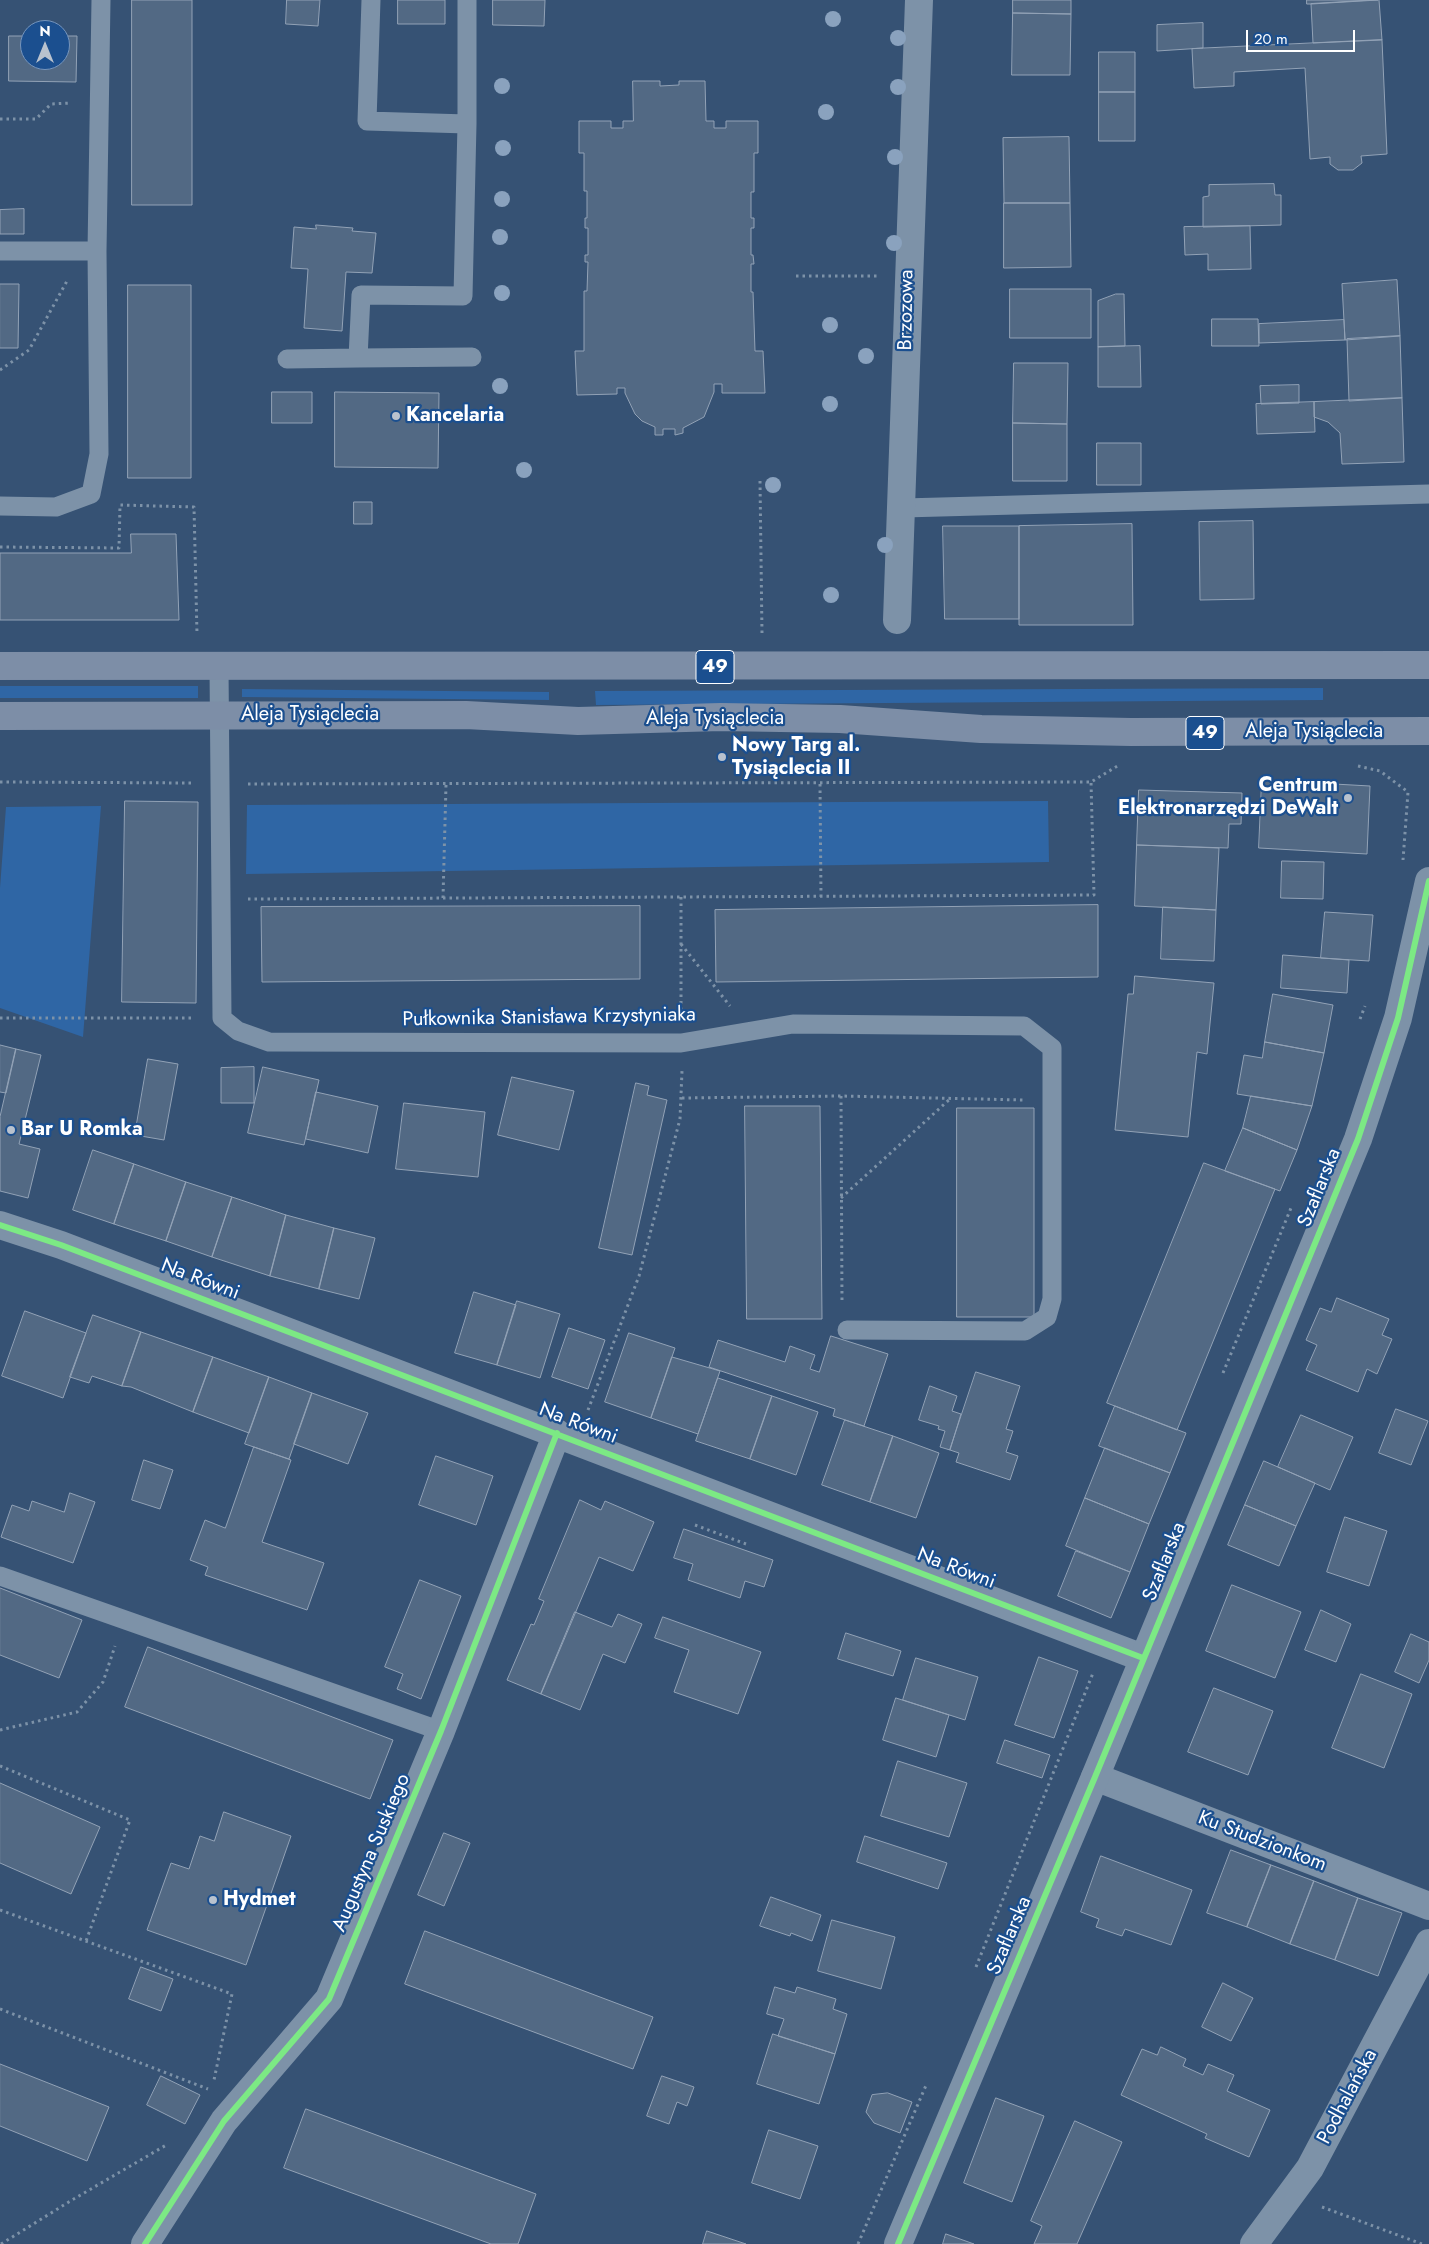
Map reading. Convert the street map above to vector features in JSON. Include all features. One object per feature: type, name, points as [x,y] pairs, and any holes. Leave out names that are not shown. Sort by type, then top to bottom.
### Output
[{"type":"main road","name":"49","points":[[0,666],[1429,666]]},
{"type":"main road","name":"Aleja Tysiąclecia","points":[[0,716],[466,716],[578,721],[721,717],[840,719],[981,729],[1131,732],[1429,732]]},
{"type":"street","name":"Brzozowa","points":[[897,620],[903,508],[908,278],[919,0]]},
{"type":"street","name":"Szaflarska","points":[[898,2244],[1095,1777],[1358,1139],[1398,1018],[1429,881]]},
{"type":"street","name":"Na Równi","points":[[0,1225],[61,1245],[1143,1658]]},
{"type":"street","name":"Augustyna Suskiego","points":[[145,2244],[224,2121],[329,1999],[441,1730],[556,1433]]},
{"type":"street","name":"Ku Studzionkom","points":[[1095,1777],[1429,1906]]},
{"type":"street","name":"Podhalańska","points":[[1254,2244],[1310,2168],[1429,1943]]},
{"type":"lane","points":[[0,506],[56,506],[91,494],[99,454],[97,251],[101,0]]},
{"type":"lane","points":[[371,0],[367,121],[467,124]]},
{"type":"lane","points":[[358,358],[361,295],[463,296],[467,124],[467,0]]},
{"type":"lane","points":[[0,251],[97,251]]},
{"type":"lane","points":[[287,359],[472,357]]},
{"type":"lane","points":[[903,508],[1429,494]]},
{"type":"lane","points":[[219,666],[222,1018]]},
{"type":"lane","name":"Pułkownika Stanisława Krzystyniaka","points":[[222,1018],[238,1031],[268,1042],[681,1043],[793,1024],[1024,1026],[1052,1048],[1052,1299],[1047,1318],[1025,1331],[846,1330]]},
{"type":"lane","points":[[0,1576],[441,1730]]},
{"type":"path","points":[[0,120],[36,120],[50,104],[99,102]]},
{"type":"path","points":[[0,370],[28,350],[68,280],[97,251]]},
{"type":"path","points":[[796,276],[908,278]]},
{"type":"path","points":[[760,480],[762,639]]},
{"type":"path","points":[[0,547],[119,548],[120,505],[194,506],[197,640]]},
{"type":"path","points":[[0,782],[446,785],[1091,782],[1119,765],[1128,765]]},
{"type":"path","points":[[1354,765],[1380,771],[1408,792],[1403,865]]},
{"type":"path","points":[[222,900],[1094,895],[1091,782]]},
{"type":"path","points":[[820,784],[821,897]]},
{"type":"path","points":[[443,898],[446,785]]},
{"type":"path","points":[[588,1411],[639,1276],[680,1119],[682,1098],[681,897]]},
{"type":"path","points":[[681,944],[750,1031]]},
{"type":"path","points":[[1358,1027],[1367,999]]},
{"type":"path","points":[[0,1018],[222,1018]]},
{"type":"path","points":[[682,1098],[841,1096],[1053,1101]]},
{"type":"path","points":[[841,1096],[841,1298],[846,1330]]},
{"type":"path","points":[[841,1198],[951,1098]]},
{"type":"path","points":[[1222,1375],[1294,1201]]},
{"type":"path","points":[[691,1523],[752,1546]]},
{"type":"path","points":[[0,1730],[77,1712],[103,1682],[124,1619]]},
{"type":"path","points":[[974,1974],[1094,1671],[1085,1668]]},
{"type":"path","points":[[0,1766],[130,1820],[86,1941]]},
{"type":"path","points":[[0,1910],[232,1994],[214,2081]]},
{"type":"path","points":[[0,2009],[212,2090]]},
{"type":"path","points":[[858,2244],[928,2081]]},
{"type":"path","points":[[1,2243],[169,2144]]},
{"type":"path","points":[[1317,2214],[1323,2206],[1422,2244]]},
{"type":"shaded area","points":[[0,686],[198,686],[198,698],[0,698]]},
{"type":"shaded area","points":[[1323,688],[1323,700],[596,705],[595,691]]},
{"type":"shaded area","points":[[242,689],[549,692],[549,700],[242,697]]},
{"type":"shaded area","points":[[1048,801],[1049,862],[246,874],[247,805]]},
{"type":"shaded area","points":[[101,806],[83,1037],[0,1008],[0,888],[6,807]]},
{"type":"building","points":[[132,0],[192,0],[192,205],[132,205]]},
{"type":"building","points":[[287,0],[320,0],[318,26],[286,24]]},
{"type":"building","points":[[398,0],[445,0],[445,24],[398,24]]},
{"type":"building","points":[[493,0],[545,0],[544,26],[493,25]]},
{"type":"building","points":[[1013,0],[1071,0],[1071,14],[1013,13]]},
{"type":"building","points":[[1307,0],[1378,0],[1307,4]]},
{"type":"building","points":[[1379,0],[1382,40],[1313,43],[1311,4]]},
{"type":"building","points":[[1013,13],[1071,14],[1070,75],[1012,75]]},
{"type":"building","points":[[1203,23],[1203,48],[1157,51],[1157,25]]},
{"type":"building","points":[[9,36],[20,36],[20,70],[70,70],[70,36],[77,36],[76,82],[9,81]]},
{"type":"building","points":[[1382,40],[1387,154],[1361,156],[1362,163],[1353,170],[1338,170],[1330,164],[1330,157],[1310,159],[1305,68],[1234,72],[1234,86],[1194,88],[1192,49]]},
{"type":"building","points":[[1099,52],[1135,52],[1135,92],[1099,92]]},
{"type":"building","points":[[633,81],[660,81],[660,86],[679,85],[679,81],[705,81],[706,121],[714,121],[714,128],[726,128],[726,121],[758,121],[758,153],[754,153],[754,192],[751,192],[751,218],[754,218],[754,228],[751,228],[751,255],[753,255],[754,264],[751,264],[751,292],[753,292],[755,351],[763,351],[765,393],[722,393],[722,384],[714,384],[714,392],[704,417],[683,428],[683,433],[675,435],[675,429],[663,429],[663,435],[655,435],[655,427],[642,421],[635,414],[625,393],[625,388],[617,388],[617,394],[577,395],[575,351],[584,351],[584,291],[587,291],[588,262],[585,262],[585,255],[588,255],[588,228],[585,228],[587,191],[584,191],[584,153],[579,153],[579,121],[611,121],[611,128],[623,128],[623,121],[633,121]]},
{"type":"building","points":[[1099,92],[1135,92],[1135,141],[1099,141]]},
{"type":"building","points":[[1069,137],[1070,203],[1004,203],[1003,138]]},
{"type":"building","points":[[1274,184],[1275,195],[1281,195],[1281,225],[1203,227],[1203,197],[1209,196],[1209,185]]},
{"type":"building","points":[[1004,203],[1070,203],[1071,267],[1004,268]]},
{"type":"building","points":[[24,209],[24,234],[0,234],[0,210]]},
{"type":"building","points":[[316,225],[353,228],[352,231],[376,233],[372,273],[346,272],[342,331],[304,328],[308,269],[291,268],[294,227],[316,229]]},
{"type":"building","points":[[1250,226],[1251,269],[1208,270],[1208,254],[1185,255],[1184,227]]},
{"type":"building","points":[[1397,280],[1400,336],[1345,340],[1342,284]]},
{"type":"building","points":[[0,284],[19,284],[18,348],[0,348]]},
{"type":"building","points":[[128,285],[191,285],[191,478],[128,478]]},
{"type":"building","points":[[1010,289],[1091,289],[1091,338],[1010,338]]},
{"type":"building","points":[[1116,294],[1124,294],[1125,346],[1098,347],[1098,301]]},
{"type":"building","points":[[1212,319],[1258,319],[1259,346],[1212,346]]},
{"type":"building","points":[[1344,320],[1345,340],[1259,343],[1259,324]]},
{"type":"building","points":[[1400,336],[1402,398],[1349,401],[1347,339]]},
{"type":"building","points":[[1140,346],[1141,387],[1098,387],[1098,347]]},
{"type":"building","points":[[1014,363],[1068,363],[1067,424],[1013,423]]},
{"type":"building","points":[[1299,385],[1299,403],[1261,404],[1260,386]]},
{"type":"building","points":[[272,392],[312,392],[312,423],[272,423]]},
{"type":"building","points":[[335,392],[439,393],[438,468],[335,467]]},
{"type":"building","points":[[1402,398],[1404,462],[1342,464],[1340,433],[1328,422],[1314,417],[1314,402]]},
{"type":"building","points":[[1314,402],[1315,432],[1257,434],[1256,404]]},
{"type":"building","points":[[1013,423],[1067,424],[1067,481],[1013,481]]},
{"type":"building","points":[[1097,443],[1141,443],[1141,485],[1097,485]]},
{"type":"building","points":[[354,502],[372,502],[372,524],[354,524]]},
{"type":"building","points":[[1253,521],[1254,599],[1200,600],[1199,522]]},
{"type":"building","points":[[1132,524],[1133,625],[1019,625],[1019,526]]},
{"type":"building","points":[[943,526],[1019,526],[1019,619],[945,619]]},
{"type":"building","points":[[131,534],[176,534],[179,620],[0,620],[0,553],[131,553]]},
{"type":"building","points":[[1262,780],[1370,786],[1367,854],[1259,848]]},
{"type":"building","points":[[1139,790],[1242,793],[1241,824],[1229,824],[1228,848],[1137,845]]},
{"type":"building","points":[[125,801],[198,802],[196,1003],[122,1002]]},
{"type":"building","points":[[1137,845],[1219,848],[1216,910],[1135,906]]},
{"type":"building","points":[[1282,861],[1324,862],[1323,899],[1281,898]]},
{"type":"building","points":[[1098,905],[1098,977],[716,982],[715,910]]},
{"type":"building","points":[[640,906],[640,979],[262,982],[261,907]]},
{"type":"building","points":[[1163,907],[1216,910],[1214,961],[1161,959]]},
{"type":"building","points":[[1325,912],[1373,915],[1369,961],[1321,958]]},
{"type":"building","points":[[1283,955],[1349,960],[1347,993],[1281,988]]},
{"type":"building","points":[[1135,976],[1214,983],[1207,1054],[1197,1052],[1188,1137],[1115,1130],[1128,994],[1133,994]]},
{"type":"building","points":[[1273,994],[1333,1005],[1324,1053],[1265,1042]]},
{"type":"building","points":[[1265,1042],[1324,1053],[1312,1106],[1237,1094],[1244,1055],[1262,1058]]},
{"type":"building","points":[[0,1045],[16,1049],[6,1093],[0,1092]]},
{"type":"building","name":"Bar U Romka","points":[[16,1049],[41,1055],[19,1144],[40,1149],[28,1198],[0,1191],[0,1117]]},
{"type":"building","points":[[148,1059],[178,1064],[164,1140],[135,1135]]},
{"type":"building","points":[[254,1067],[254,1103],[221,1103],[221,1068]]},
{"type":"building","points":[[263,1067],[319,1080],[304,1145],[248,1133]]},
{"type":"building","points":[[512,1077],[574,1091],[559,1150],[498,1135]]},
{"type":"building","points":[[636,1083],[649,1086],[647,1095],[667,1100],[632,1255],[599,1248]]},
{"type":"building","points":[[316,1092],[378,1106],[368,1153],[306,1139]]},
{"type":"building","points":[[1251,1096],[1312,1106],[1297,1150],[1243,1128]]},
{"type":"building","points":[[404,1103],[485,1112],[478,1177],[396,1169]]},
{"type":"building","points":[[745,1106],[820,1106],[822,1319],[747,1319]]},
{"type":"building","points":[[957,1108],[1034,1108],[1034,1317],[957,1317]]},
{"type":"building","points":[[1243,1128],[1297,1150],[1280,1191],[1225,1171]]},
{"type":"building","points":[[93,1150],[134,1164],[114,1224],[73,1210]]},
{"type":"building","points":[[1204,1163],[1275,1189],[1177,1430],[1107,1403]]},
{"type":"building","points":[[134,1164],[186,1182],[166,1241],[114,1224]]},
{"type":"building","points":[[186,1182],[232,1197],[212,1257],[166,1241]]},
{"type":"building","points":[[232,1197],[286,1215],[270,1276],[212,1257]]},
{"type":"building","points":[[286,1215],[334,1228],[319,1289],[270,1276]]},
{"type":"building","points":[[334,1228],[375,1238],[359,1299],[319,1289]]},
{"type":"building","points":[[474,1292],[516,1305],[497,1365],[455,1353]]},
{"type":"building","points":[[1337,1298],[1389,1319],[1382,1335],[1392,1339],[1377,1374],[1367,1369],[1358,1392],[1306,1370],[1317,1345],[1306,1340],[1320,1308],[1331,1312]]},
{"type":"building","points":[[517,1301],[560,1314],[540,1378],[497,1365]]},
{"type":"building","points":[[25,1311],[86,1333],[63,1398],[2,1376]]},
{"type":"building","points":[[93,1315],[141,1332],[122,1386],[92,1376],[89,1383],[70,1377]]},
{"type":"building","points":[[569,1328],[605,1340],[588,1389],[552,1377]]},
{"type":"building","points":[[141,1332],[213,1357],[193,1412],[131,1387],[122,1386]]},
{"type":"building","points":[[629,1333],[675,1348],[651,1418],[605,1402]]},
{"type":"building","points":[[831,1336],[888,1354],[864,1426],[833,1416],[835,1409],[709,1367],[718,1340],[785,1362],[790,1346],[815,1355],[810,1369],[819,1372]]},
{"type":"building","points":[[213,1357],[269,1377],[249,1433],[193,1412]]},
{"type":"building","points":[[672,1357],[720,1371],[698,1434],[651,1418]]},
{"type":"building","points":[[976,1372],[1020,1386],[1006,1429],[1013,1431],[1006,1452],[1018,1456],[1010,1480],[956,1462],[959,1453],[950,1450]]},
{"type":"building","points":[[269,1377],[312,1393],[289,1459],[245,1444]]},
{"type":"building","points":[[718,1378],[772,1396],[750,1459],[696,1441]]},
{"type":"building","points":[[930,1386],[957,1396],[952,1411],[961,1414],[950,1450],[940,1447],[945,1431],[938,1429],[939,1426],[919,1420]]},
{"type":"building","points":[[312,1393],[368,1413],[348,1464],[294,1444]]},
{"type":"building","points":[[772,1396],[818,1412],[796,1475],[750,1459]]},
{"type":"building","points":[[1115,1406],[1186,1433],[1170,1473],[1099,1446]]},
{"type":"building","points":[[1396,1409],[1428,1421],[1411,1465],[1379,1453]]},
{"type":"building","points":[[1301,1415],[1353,1437],[1330,1490],[1278,1467]]},
{"type":"building","points":[[845,1420],[893,1436],[870,1502],[822,1485]]},
{"type":"building","points":[[893,1436],[939,1453],[916,1518],[870,1502]]},
{"type":"building","points":[[254,1447],[291,1460],[262,1542],[324,1563],[307,1610],[205,1575],[208,1567],[190,1560],[205,1520],[225,1528]]},
{"type":"building","points":[[1105,1448],[1170,1473],[1149,1524],[1085,1498]]},
{"type":"building","points":[[436,1456],[493,1476],[476,1525],[419,1505]]},
{"type":"building","points":[[144,1460],[173,1470],[160,1509],[132,1500]]},
{"type":"building","points":[[1264,1461],[1315,1483],[1296,1526],[1245,1505]]},
{"type":"building","points":[[70,1493],[95,1502],[73,1563],[1,1537],[12,1505],[29,1511],[32,1501],[64,1512]]},
{"type":"building","points":[[1085,1498],[1149,1524],[1130,1572],[1066,1546]]},
{"type":"building","points":[[580,1500],[601,1510],[605,1501],[654,1522],[633,1571],[599,1557],[541,1694],[507,1680],[531,1624],[534,1625],[544,1601],[539,1599]]},
{"type":"building","points":[[1245,1505],[1296,1526],[1279,1566],[1228,1545]]},
{"type":"building","points":[[1345,1517],[1387,1531],[1369,1586],[1327,1572]]},
{"type":"building","points":[[684,1529],[773,1560],[764,1587],[745,1581],[740,1598],[688,1580],[693,1564],[674,1558]]},
{"type":"building","points":[[1076,1551],[1130,1572],[1111,1618],[1058,1596]]},
{"type":"building","points":[[420,1580],[461,1596],[421,1699],[397,1689],[403,1674],[385,1667]]},
{"type":"building","points":[[1232,1585],[1301,1612],[1275,1678],[1206,1651]]},
{"type":"building","points":[[0,1588],[82,1620],[59,1678],[0,1655]]},
{"type":"building","points":[[1321,1610],[1351,1624],[1336,1662],[1305,1650]]},
{"type":"building","points":[[575,1612],[612,1627],[618,1614],[642,1624],[625,1663],[603,1654],[580,1710],[541,1694]]},
{"type":"building","points":[[663,1617],[761,1652],[738,1714],[674,1692],[689,1650],[655,1638]]},
{"type":"building","points":[[846,1633],[901,1651],[893,1676],[838,1659]]},
{"type":"building","points":[[1411,1634],[1429,1642],[1429,1660],[1419,1683],[1395,1672]]},
{"type":"building","points":[[148,1647],[393,1740],[370,1799],[125,1707]]},
{"type":"building","points":[[1039,1657],[1078,1671],[1054,1738],[1015,1725]]},
{"type":"building","points":[[916,1658],[978,1677],[965,1720],[903,1700]]},
{"type":"building","points":[[1361,1674],[1412,1694],[1384,1768],[1332,1748]]},
{"type":"building","points":[[1214,1688],[1273,1711],[1248,1775],[1188,1752]]},
{"type":"building","points":[[896,1698],[949,1715],[936,1757],[883,1740]]},
{"type":"building","points":[[1005,1740],[1050,1755],[1042,1778],[997,1763]]},
{"type":"building","points":[[898,1761],[967,1783],[949,1837],[881,1816]]},
{"type":"building","points":[[0,1783],[100,1827],[71,1894],[0,1863]]},
{"type":"building","name":"Hydmet","points":[[224,1812],[291,1836],[246,1965],[147,1930],[171,1863],[189,1869],[200,1836],[214,1841]]},
{"type":"building","points":[[444,1833],[470,1843],[444,1906],[418,1895]]},
{"type":"building","points":[[865,1836],[947,1863],[938,1889],[857,1862]]},
{"type":"building","points":[[1231,1850],[1271,1865],[1247,1927],[1207,1913]]},
{"type":"building","points":[[1101,1856],[1192,1890],[1171,1945],[1125,1929],[1122,1936],[1096,1927],[1099,1919],[1081,1912]]},
{"type":"building","points":[[1271,1865],[1314,1881],[1290,1944],[1247,1927]]},
{"type":"building","points":[[1314,1881],[1358,1898],[1335,1960],[1290,1944]]},
{"type":"building","points":[[771,1897],[821,1915],[812,1941],[791,1933],[790,1936],[760,1926]]},
{"type":"building","points":[[1358,1898],[1402,1913],[1378,1976],[1335,1960]]},
{"type":"building","points":[[832,1920],[895,1937],[881,1989],[818,1971]]},
{"type":"building","points":[[425,1931],[653,2017],[633,2069],[405,1984]]},
{"type":"building","points":[[141,1967],[173,1979],[161,2011],[129,1999]]},
{"type":"building","points":[[1223,1983],[1253,1998],[1231,2041],[1202,2027]]},
{"type":"building","points":[[775,1987],[795,1993],[797,1987],[836,1999],[833,2009],[847,2014],[835,2054],[778,2036],[784,2019],[767,2014]]},
{"type":"building","points":[[773,2034],[835,2054],[819,2104],[757,2084]]},
{"type":"building","points":[[1161,2047],[1186,2059],[1183,2066],[1203,2075],[1208,2064],[1234,2075],[1227,2091],[1270,2110],[1249,2157],[1205,2138],[1207,2134],[1121,2095],[1142,2049],[1157,2055]]},
{"type":"building","points":[[0,2064],[109,2107],[87,2161],[0,2126]]},
{"type":"building","points":[[161,2076],[200,2095],[185,2124],[147,2105]]},
{"type":"building","points":[[662,2076],[694,2087],[687,2106],[677,2102],[669,2124],[647,2116]]},
{"type":"building","points":[[888,2093],[912,2102],[900,2133],[874,2123],[866,2112],[872,2095]]},
{"type":"building","points":[[996,2098],[1044,2116],[1012,2202],[964,2183]]},
{"type":"building","points":[[306,2109],[536,2194],[518,2244],[491,2244],[284,2168]]},
{"type":"building","points":[[1075,2121],[1122,2142],[1077,2244],[1034,2244],[1042,2226],[1031,2221]]},
{"type":"building","points":[[769,2130],[818,2146],[800,2199],[752,2183]]},
{"type":"building","points":[[707,2231],[746,2244],[703,2244]]},
{"type":"building","points":[[946,2234],[974,2244],[943,2244]]},
{"type":"cycle path","points":[[898,2244],[1095,1777],[1358,1139],[1398,1018],[1429,881]]},
{"type":"cycle path","points":[[0,1225],[61,1245],[1143,1658]]},
{"type":"cycle path","points":[[145,2244],[224,2121],[329,1999],[441,1731],[557,1433]]},
{"type":"place","name":"Kancelaria","points":[[396,416]]},
{"type":"place","name":"Nowy Targ al. Tysiąclecia II","points":[[722,757]]},
{"type":"place","name":"Centrum Elektronarzędzi DeWalt","points":[[1348,798]]},
{"type":"place","name":"Bar U Romka","points":[[11,1130]]},
{"type":"place","name":"Hydmet","points":[[213,1900]]}]
